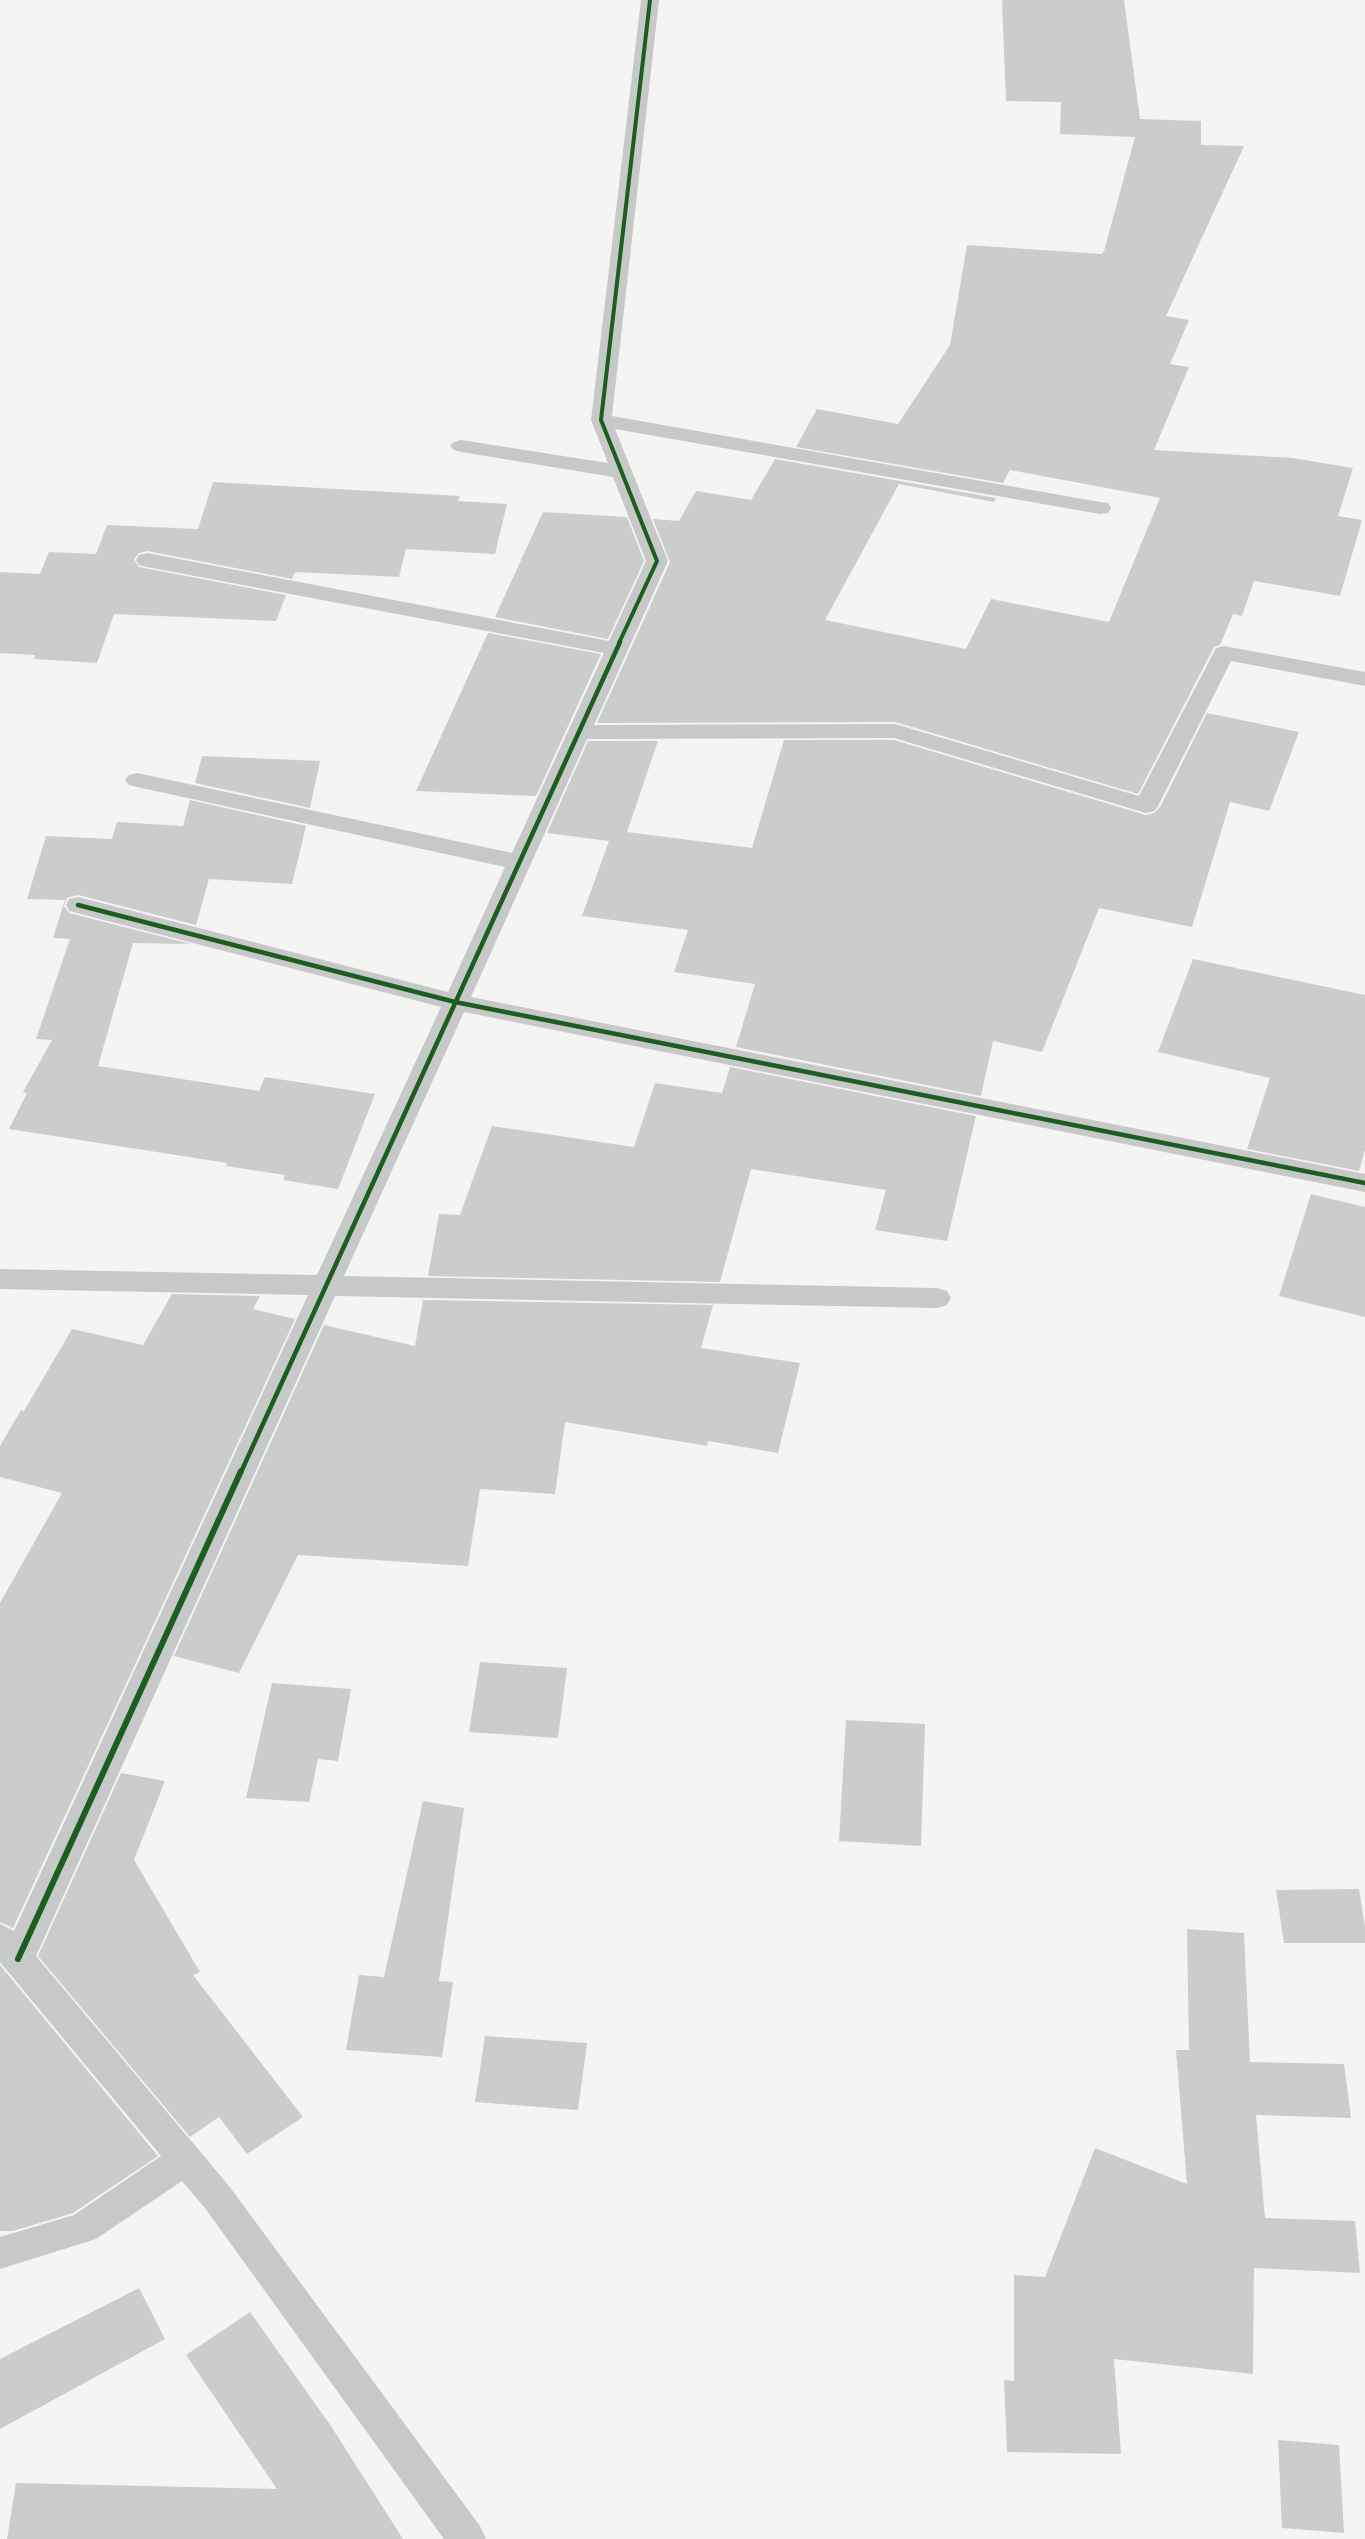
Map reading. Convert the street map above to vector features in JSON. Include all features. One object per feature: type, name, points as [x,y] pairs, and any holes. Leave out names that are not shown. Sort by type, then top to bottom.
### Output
[{"type":"street","points":[[468,2539],[217,2197],[9,1948],[326,1284],[656,561],[602,420],[650,0]]},
{"type":"street","points":[[602,420],[1100,508]]},
{"type":"street","points":[[461,446],[622,472]]},
{"type":"street","points":[[147,560],[617,649]]},
{"type":"street","points":[[579,732],[895,731],[1146,806],[1224,653],[1365,679]]},
{"type":"street","points":[[137,780],[519,862]]},
{"type":"street","points":[[78,905],[456,1002],[1365,1183]]},
{"type":"street","points":[[0,1279],[326,1284],[937,1298]]},
{"type":"street","points":[[0,2253],[84,2228],[185,2159]]},
{"type":"building","points":[[1002,0],[1124,0],[1140,119],[1201,121],[1201,145],[1244,146],[1166,316],[1189,320],[1170,364],[1189,367],[1154,450],[1293,458],[1353,468],[1338,516],[1362,520],[1340,596],[1254,581],[1242,616],[1233,614],[1220,645],[1214,647],[1138,794],[895,722],[597,723],[670,562],[653,519],[679,521],[696,491],[751,500],[775,459],[996,498],[994,502],[899,484],[825,620],[966,649],[991,599],[1109,622],[1160,498],[1010,470],[1003,483],[796,447],[817,409],[898,424],[950,345],[967,245],[1102,254],[1104,251],[1135,137],[1060,134],[1061,102],[1006,101]]},
{"type":"building","points":[[213,482],[460,496],[458,501],[507,504],[495,554],[406,549],[399,577],[295,572],[292,579],[147,551],[139,553],[134,559],[139,567],[286,595],[276,621],[114,614],[97,663],[34,659],[35,655],[0,653],[0,572],[40,574],[49,552],[96,554],[107,525],[198,529]]},
{"type":"building","points":[[543,512],[627,517],[644,561],[608,639],[495,617]]},
{"type":"building","points":[[488,633],[601,654],[536,796],[416,791]]},
{"type":"building","points":[[1207,713],[1299,732],[1269,811],[1230,802],[1192,927],[1099,908],[1042,1052],[993,1041],[981,1096],[736,1047],[755,984],[674,972],[688,930],[582,916],[609,841],[547,833],[588,741],[658,741],[627,832],[752,848],[784,740],[894,740],[1146,815],[1154,813],[1160,807]]},
{"type":"building","points":[[202,756],[320,761],[310,808],[195,783]]},
{"type":"building","points":[[190,800],[306,826],[292,884],[209,879],[196,925],[78,895],[67,898],[64,906],[69,913],[191,944],[133,943],[98,1066],[259,1091],[265,1077],[375,1094],[338,1189],[283,1180],[285,1175],[226,1166],[227,1163],[9,1129],[27,1093],[23,1092],[52,1040],[36,1039],[70,939],[53,938],[65,900],[27,899],[46,836],[112,839],[117,822],[183,826]]},
{"type":"building","points":[[1193,959],[1365,995],[1365,1150],[1359,1171],[1247,1149],[1270,1078],[1158,1052]]},
{"type":"building","points":[[730,1067],[976,1116],[947,1241],[875,1230],[886,1190],[751,1169],[720,1282],[428,1276],[439,1214],[460,1215],[492,1126],[634,1147],[655,1083],[722,1093]]},
{"type":"building","points":[[1311,1194],[1365,1207],[1365,1317],[1279,1296]]},
{"type":"building","points":[[172,1294],[260,1296],[253,1309],[295,1319],[13,1928],[0,1922],[0,1603],[62,1493],[0,1477],[0,1446],[21,1410],[24,1411],[72,1329],[143,1345]]},
{"type":"building","points":[[423,1300],[713,1305],[701,1348],[800,1363],[778,1453],[708,1441],[707,1446],[565,1422],[555,1494],[480,1489],[468,1566],[298,1555],[239,1673],[174,1656],[324,1325],[415,1346]]},
{"type":"building","points":[[480,1662],[567,1668],[558,1738],[469,1732]]},
{"type":"building","points":[[272,1683],[351,1689],[338,1761],[318,1759],[309,1802],[246,1798]]},
{"type":"building","points":[[846,1720],[925,1724],[921,1846],[839,1841]]},
{"type":"building","points":[[121,1773],[165,1781],[134,1860],[200,1972],[193,1975],[303,2117],[247,2154],[219,2117],[190,2137],[38,1956]]},
{"type":"building","points":[[423,1801],[464,1808],[439,1981],[453,1982],[442,2057],[346,2050],[359,1975],[384,1977]]},
{"type":"building","points":[[1359,1889],[1365,1927],[1365,1943],[1284,1943],[1276,1890]]},
{"type":"building","points":[[1187,1929],[1244,1933],[1250,2062],[1344,2064],[1351,2118],[1256,2115],[1265,2218],[1355,2221],[1360,2273],[1254,2268],[1253,2374],[1114,2359],[1121,2454],[1007,2452],[1004,2380],[1014,2381],[1014,2275],[1045,2277],[1095,2148],[1187,2184],[1176,2050],[1189,2050]]},
{"type":"building","points":[[0,1965],[158,2156],[73,2213],[13,2231],[0,2231]]},
{"type":"building","points":[[485,2036],[587,2043],[578,2110],[475,2102]]},
{"type":"building","points":[[139,2288],[165,2339],[0,2429],[0,2359]]},
{"type":"building","points":[[250,2312],[331,2426],[403,2539],[7,2539],[16,2483],[277,2489],[186,2355]]},
{"type":"building","points":[[1278,2440],[1339,2445],[1344,2533],[1282,2528]]},
{"type":"cycle path","points":[[18,1959],[657,561],[601,420],[650,0]]},
{"type":"cycle path","points":[[78,905],[455,1002],[1365,1183]]}]
